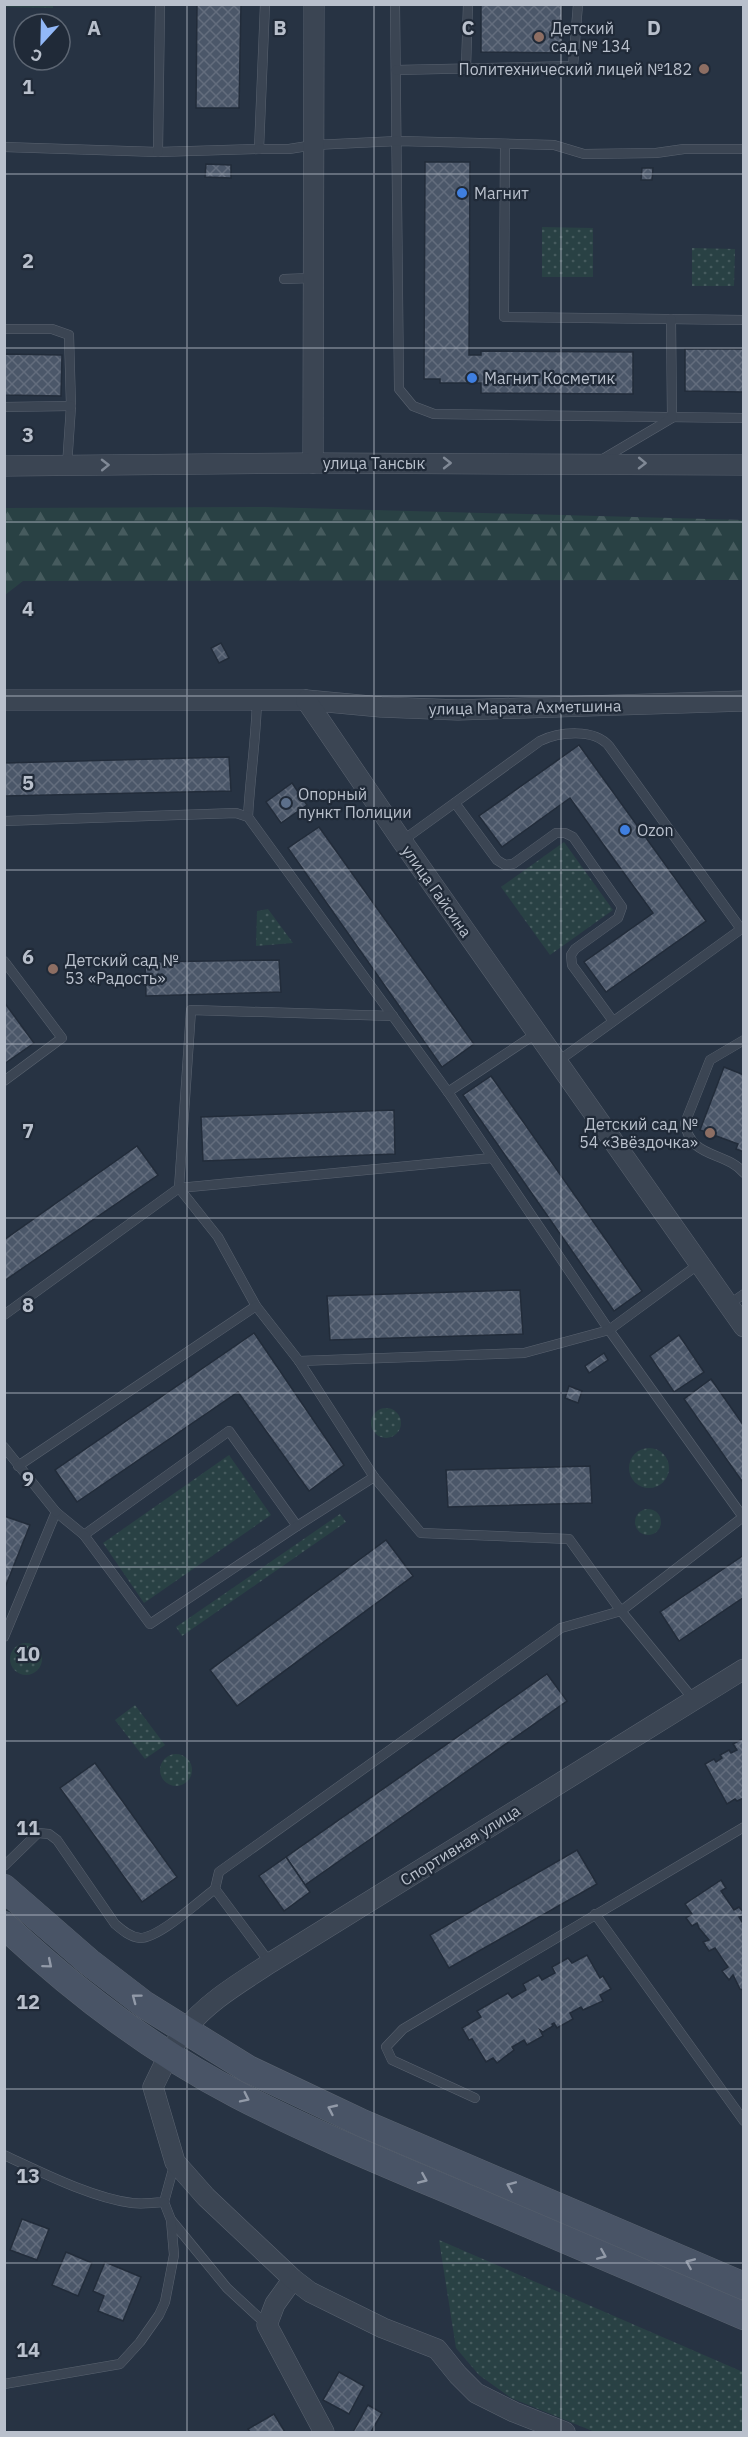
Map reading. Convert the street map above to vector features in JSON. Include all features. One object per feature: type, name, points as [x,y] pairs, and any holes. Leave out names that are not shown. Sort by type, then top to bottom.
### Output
[{"type":"street","points":[[313,462],[314,4]]},
{"type":"street","name":"улица Тансык","points":[[4,466],[313,462],[744,465]]},
{"type":"street","points":[[4,700],[306,699]]},
{"type":"street","name":"улица Марата Ахметшина","points":[[306,699],[442,710],[744,701]]},
{"type":"street","name":"улица Гайсина","points":[[306,699],[402,841],[699,1264],[736,1300],[744,1327]]},
{"type":"street","name":"Спортивная улица","points":[[175,2162],[153,2087],[169,2054],[184,2031],[216,1999],[270,1963],[744,1669]]},
{"type":"street","points":[[4,1888],[89,1962],[145,2005],[184,2031],[248,2068],[331,2109],[744,2286]]},
{"type":"street","points":[[4,1925],[71,1983],[130,2028],[236,2094],[279,2115],[744,2316]]},
{"type":"street","points":[[175,2162],[206,2197],[293,2279],[310,2292],[383,2328],[437,2349],[458,2375],[477,2393],[514,2412],[565,2433]]},
{"type":"street","points":[[293,2279],[276,2304],[267,2325],[324,2433]]},
{"type":"lane","points":[[158,153],[160,4]]},
{"type":"lane","points":[[259,148],[265,4]]},
{"type":"lane","points":[[395,4],[399,389],[413,406],[434,414],[744,418]]},
{"type":"lane","points":[[466,68],[468,4]]},
{"type":"lane","points":[[396,70],[573,66],[578,4]]},
{"type":"lane","points":[[4,147],[158,153],[259,148],[289,149],[314,144],[398,141],[554,145],[584,154],[656,153],[684,149],[744,149]]},
{"type":"lane","points":[[505,144],[504,317],[744,320]]},
{"type":"lane","points":[[284,279],[312,278]]},
{"type":"lane","points":[[671,320],[672,418]]},
{"type":"lane","points":[[4,329],[52,329],[69,335],[71,406],[67,466]]},
{"type":"lane","points":[[4,407],[71,406]]},
{"type":"lane","points":[[597,463],[672,418]]},
{"type":"lane","points":[[248,817],[249,789],[256,744],[257,699]]},
{"type":"lane","points":[[402,841],[540,741],[561,735],[598,736],[609,746],[742,928],[557,1062]]},
{"type":"lane","points":[[455,802],[497,860],[505,866],[513,864],[556,833],[565,833],[573,837],[622,907],[618,918],[575,949],[571,955],[572,964],[613,1021]]},
{"type":"lane","points":[[4,821],[236,813],[248,817],[448,1092],[609,1330],[743,1517],[621,1611],[561,1628],[219,1872],[215,1889],[153,1936],[138,1938],[126,1933],[115,1924],[57,1840],[49,1834],[38,1833],[4,1866]]},
{"type":"lane","points":[[4,961],[62,1038],[4,1081]]},
{"type":"lane","points":[[393,1016],[191,1010],[179,1188],[218,1237],[256,1306],[299,1361],[374,1478],[421,1533],[569,1539],[621,1611],[694,1700]]},
{"type":"lane","points":[[448,1092],[537,1033]]},
{"type":"lane","points":[[744,1040],[710,1060],[685,1123],[686,1130],[699,1149],[732,1163],[744,1173]]},
{"type":"lane","points":[[4,1315],[179,1188],[492,1158]]},
{"type":"lane","points":[[299,1361],[524,1353],[609,1330],[699,1264]]},
{"type":"lane","points":[[18,1466],[256,1306]]},
{"type":"lane","points":[[84,1535],[229,1431],[297,1526]]},
{"type":"lane","points":[[4,1447],[56,1512],[84,1535],[150,1624],[297,1526],[374,1478]]},
{"type":"lane","points":[[4,1637],[56,1512]]},
{"type":"lane","points":[[475,2098],[392,2061],[386,2047],[404,2029],[744,1827]]},
{"type":"lane","points":[[215,1889],[270,1963]]},
{"type":"lane","points":[[596,1914],[744,2121]]},
{"type":"lane","points":[[4,2155],[51,2177],[115,2200],[133,2203],[164,2202]]},
{"type":"lane","points":[[4,2384],[120,2364],[140,2342],[159,2315],[165,2302],[174,2255],[171,2220],[164,2202],[175,2162]]},
{"type":"lane","points":[[171,2220],[227,2288],[267,2325]]},
{"type":"green space","points":[[5,4],[53,5],[53,8],[5,7]]},
{"type":"green space","points":[[542,227],[593,228],[593,277],[542,277]]},
{"type":"green space","points":[[692,248],[735,249],[734,286],[692,286]]},
{"type":"green space","points":[[265,507],[743,520],[743,580],[23,581],[5,595],[5,508]]},
{"type":"green space","points":[[564,842],[613,910],[550,955],[501,887]]},
{"type":"green space","points":[[268,909],[293,943],[256,946],[257,911]]},
{"type":"green space","points":[[386,1408],[397,1412],[401,1423],[397,1434],[386,1438],[375,1434],[371,1423],[375,1412]]},
{"type":"green space","points":[[649,1448],[657,1449],[663,1454],[668,1460],[668,1476],[663,1482],[657,1487],[649,1488],[641,1487],[635,1482],[630,1476],[629,1468],[630,1460],[635,1454],[641,1449]]},
{"type":"green space","points":[[229,1455],[271,1515],[144,1603],[103,1543]]},
{"type":"green space","points":[[648,1509],[657,1513],[661,1522],[657,1531],[648,1535],[639,1531],[635,1522],[639,1513]]},
{"type":"green space","points":[[340,1514],[346,1522],[182,1636],[176,1627]]},
{"type":"green space","points":[[26,1643],[37,1648],[42,1659],[37,1670],[26,1675],[15,1670],[10,1659],[15,1648]]},
{"type":"green space","points":[[135,1705],[165,1745],[145,1759],[115,1720]]},
{"type":"green space","points":[[176,1754],[187,1759],[192,1770],[187,1781],[176,1786],[165,1781],[160,1770],[165,1759]]},
{"type":"green space","points":[[439,2240],[743,2372],[743,2432],[595,2432],[511,2398],[479,2375],[456,2348]]},
{"type":"building","points":[[197,4],[241,4],[239,108],[196,108]]},
{"type":"building","points":[[481,4],[562,4],[561,53],[481,52]]},
{"type":"building","points":[[425,162],[470,162],[469,355],[481,355],[481,351],[633,352],[633,394],[481,393],[481,383],[440,383],[440,379],[424,379]]},
{"type":"building","points":[[206,164],[231,165],[231,178],[205,177]]},
{"type":"building","points":[[642,168],[653,168],[652,180],[641,180]]},
{"type":"building","points":[[685,349],[744,349],[744,392],[685,391]]},
{"type":"building","points":[[4,354],[62,355],[61,396],[4,395]]},
{"type":"building","points":[[221,643],[229,658],[219,663],[211,648]]},
{"type":"building","points":[[579,745],[706,921],[606,992],[584,962],[653,913],[570,798],[502,847],[479,816]]},
{"type":"building","points":[[229,757],[231,791],[4,796],[4,763]]},
{"type":"building","name":"Опорный пункт Полиции","points":[[292,783],[307,805],[281,823],[266,802]]},
{"type":"building","points":[[319,827],[474,1044],[442,1067],[288,848]]},
{"type":"building","points":[[279,960],[281,992],[146,996],[145,962]]},
{"type":"building","points":[[4,1002],[34,1043],[4,1064]]},
{"type":"building","points":[[724,1067],[744,1075],[744,1152],[736,1149],[738,1144],[700,1130]]},
{"type":"building","points":[[491,1076],[642,1291],[614,1311],[463,1095]]},
{"type":"building","points":[[394,1110],[395,1154],[203,1161],[201,1117]]},
{"type":"building","points":[[137,1146],[158,1175],[4,1281],[4,1240]]},
{"type":"building","points":[[520,1290],[523,1334],[330,1340],[327,1296]]},
{"type":"building","points":[[254,1333],[344,1465],[309,1491],[238,1392],[77,1502],[55,1470]]},
{"type":"building","points":[[679,1335],[704,1372],[674,1392],[650,1356]]},
{"type":"building","points":[[604,1353],[608,1360],[589,1373],[585,1366]]},
{"type":"building","points":[[711,1379],[744,1426],[744,1484],[684,1399]]},
{"type":"building","points":[[569,1386],[582,1391],[578,1403],[565,1398]]},
{"type":"building","points":[[590,1466],[592,1503],[448,1507],[446,1470]]},
{"type":"building","points":[[4,1516],[30,1525],[4,1590]]},
{"type":"building","points":[[386,1540],[413,1576],[237,1706],[210,1670]]},
{"type":"building","points":[[744,1555],[744,1597],[679,1641],[660,1612]]},
{"type":"building","points":[[547,1674],[567,1701],[305,1885],[286,1857]]},
{"type":"building","points":[[744,1738],[744,1798],[737,1801],[735,1799],[727,1804],[705,1764],[714,1759],[716,1762],[722,1758],[720,1755],[729,1750],[731,1753],[737,1750],[733,1744]]},
{"type":"building","points":[[95,1763],[177,1877],[142,1902],[60,1788]]},
{"type":"building","points":[[577,1850],[597,1884],[449,1968],[430,1935]]},
{"type":"building","points":[[286,1857],[310,1892],[284,1911],[259,1876]]},
{"type":"building","points":[[721,1880],[726,1888],[721,1891],[734,1910],[739,1907],[744,1913],[744,1916],[739,1917],[744,1925],[744,1990],[740,1989],[733,1975],[729,1980],[722,1971],[728,1967],[715,1948],[709,1951],[703,1942],[709,1940],[697,1923],[692,1926],[686,1918],[692,1914],[685,1904]]},
{"type":"building","points":[[587,1955],[600,1978],[603,1976],[611,1989],[600,1995],[603,2001],[583,2010],[581,2007],[570,2013],[573,2019],[557,2028],[554,2023],[543,2032],[540,2030],[543,2036],[527,2045],[524,2040],[512,2047],[514,2050],[497,2063],[493,2058],[486,2062],[472,2039],[469,2040],[462,2028],[481,2017],[477,2011],[508,1993],[512,1998],[526,1990],[523,1984],[539,1975],[542,1980],[555,1973],[552,1967],[568,1958],[572,1963]]},
{"type":"building","points":[[22,2219],[49,2229],[37,2260],[10,2250]]},
{"type":"building","points":[[66,2252],[92,2263],[78,2296],[52,2285]]},
{"type":"building","points":[[105,2262],[141,2277],[123,2321],[98,2311],[104,2296],[93,2291]]},
{"type":"building","points":[[339,2372],[364,2386],[349,2414],[323,2400]]},
{"type":"building","points":[[368,2405],[382,2413],[371,2432],[353,2432]]},
{"type":"building","points":[[274,2414],[285,2432],[250,2432],[248,2429]]},
{"type":"place","name":"Детский сад № 134","points":[[539,37]]},
{"type":"place","name":"Политехнический лицей №182","points":[[704,69]]},
{"type":"place","name":"Магнит","points":[[462,193]]},
{"type":"place","name":"Магнит Косметик","points":[[472,378]]},
{"type":"place","name":"Опорный пункт Полиции","points":[[286,803]]},
{"type":"place","name":"Ozon","points":[[625,830]]},
{"type":"place","name":"Детский сад № 53 «Радость»","points":[[53,969]]},
{"type":"place","name":"Детский сад № 54 «Звёздочка»","points":[[710,1133]]}]
